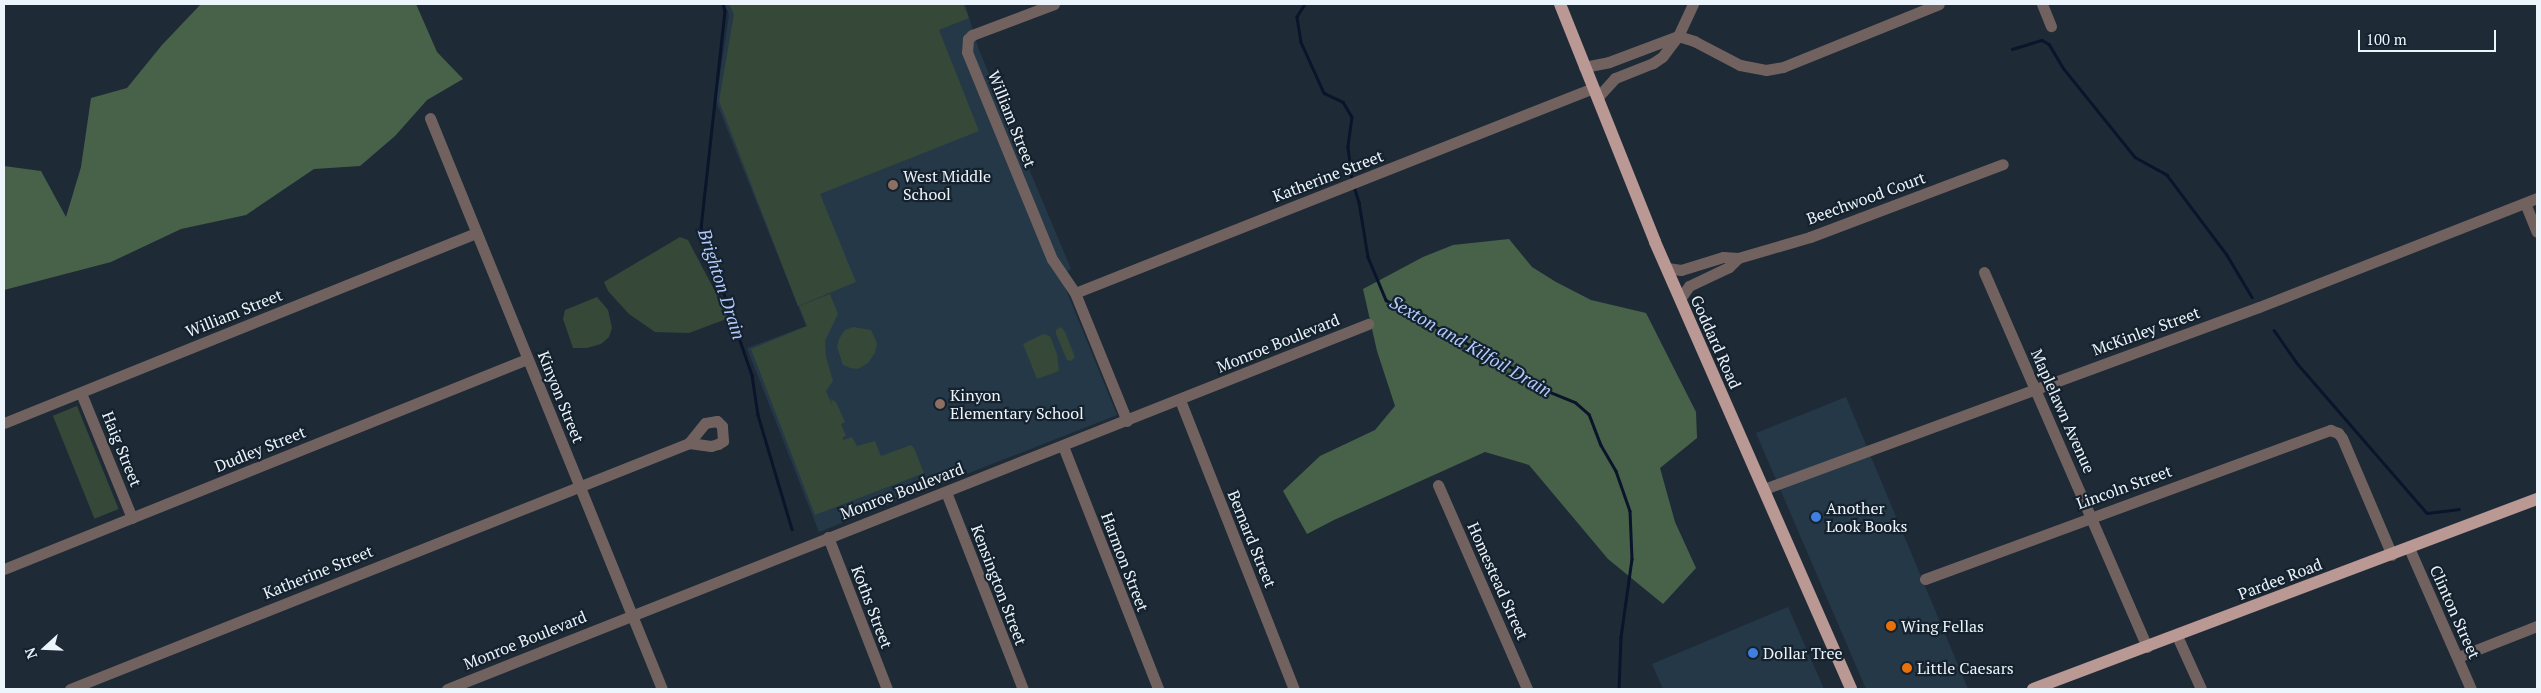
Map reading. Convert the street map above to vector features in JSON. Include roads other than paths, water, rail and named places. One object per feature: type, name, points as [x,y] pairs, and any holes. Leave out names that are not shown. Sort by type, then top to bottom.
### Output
[{"type":"main road","name":"Goddard Road","points":[[1560,4],[1584,67],[1680,299],[1851,689]]},
{"type":"main road","name":"Pardee Road","points":[[2033,689],[2537,499]]},
{"type":"street","name":"William Street","points":[[1054,4],[972,35],[967,45],[967,52],[1052,259],[1075,294]]},
{"type":"street","points":[[1678,36],[1693,4]]},
{"type":"street","points":[[1584,67],[1609,62],[1678,36],[1694,41],[1745,67],[1758,70],[1774,69],[1939,4]]},
{"type":"street","points":[[2042,4],[2051,26]]},
{"type":"street","name":"Katherine Street","points":[[1075,294],[1361,180],[1595,93],[1615,78],[1653,63],[1662,57],[1678,36]]},
{"type":"street","name":"Kinyon Street","points":[[430,118],[662,689]]},
{"type":"street","name":"Beechwood Court","points":[[1667,268],[1681,270],[1722,257],[1738,258],[1810,237],[2003,164]]},
{"type":"street","name":"McKinley Street","points":[[1764,489],[2268,304],[2537,198]]},
{"type":"street","points":[[2525,203],[2537,232]]},
{"type":"street","name":"William Street","points":[[4,423],[476,233]]},
{"type":"street","name":"Beechwood Court","points":[[1680,299],[1689,286],[1729,267],[1738,258]]},
{"type":"street","name":"Maplelawn Avenue","points":[[1984,272],[2147,647]]},
{"type":"street","points":[[1075,294],[1127,421]]},
{"type":"street","name":"Monroe Boulevard","points":[[447,689],[1368,324]]},
{"type":"street","name":"Dudley Street","points":[[4,569],[528,359]]},
{"type":"street","name":"Haig Street","points":[[81,392],[132,518]]},
{"type":"street","name":"Bernard Street","points":[[1180,400],[1294,689]]},
{"type":"street","name":"Lincoln Street","points":[[1925,578],[2324,431],[2335,432],[2342,438],[2392,555]]},
{"type":"street","name":"Katherine Street","points":[[70,689],[689,442]]},
{"type":"street","name":"Harmon Street","points":[[1063,446],[1158,689]]},
{"type":"street","name":"Homestead Street","points":[[1438,485],[1527,689]]},
{"type":"street","name":"Kensington Street","points":[[946,492],[1023,689]]},
{"type":"street","name":"Koths Street","points":[[828,537],[887,689]]},
{"type":"street","name":"Clinton Street","points":[[2409,548],[2471,689]]},
{"type":"street","points":[[2458,657],[2537,626]]},
{"type":"street","points":[[2177,636],[2200,689]]},
{"type":"waterway","name":"Brighton Drain","points":[[723,4],[725,11],[701,227],[752,375],[758,415],[792,529]]},
{"type":"waterway","name":"Sexton and Kilfoil Drain","points":[[1305,4],[1297,17],[1301,42],[1324,93],[1343,102],[1352,117],[1348,147],[1352,181]]},
{"type":"waterway","points":[[2012,49],[2042,40],[2049,44],[2064,69],[2135,157],[2167,175],[2227,255],[2252,297]]},
{"type":"waterway","name":"Sexton and Kilfoil Drain","points":[[1354,186],[1359,202],[1368,257],[1386,300],[1513,368],[1540,388],[1575,402],[1589,414],[1601,445],[1616,471],[1630,511],[1632,559],[1621,637],[1619,689]]},
{"type":"waterway","points":[[2274,330],[2297,363],[2427,513],[2459,509]]},
{"type":"place","name":"West Middle School","points":[[893,185]]},
{"type":"place","name":"Kinyon Elementary School","points":[[940,404]]},
{"type":"place","name":"Another Look Books","points":[[1816,517]]},
{"type":"place","name":"Wing Fellas","points":[[1891,626]]},
{"type":"place","name":"Dollar Tree","points":[[1753,653]]},
{"type":"place","name":"Little Caesars","points":[[1907,668]]}]
